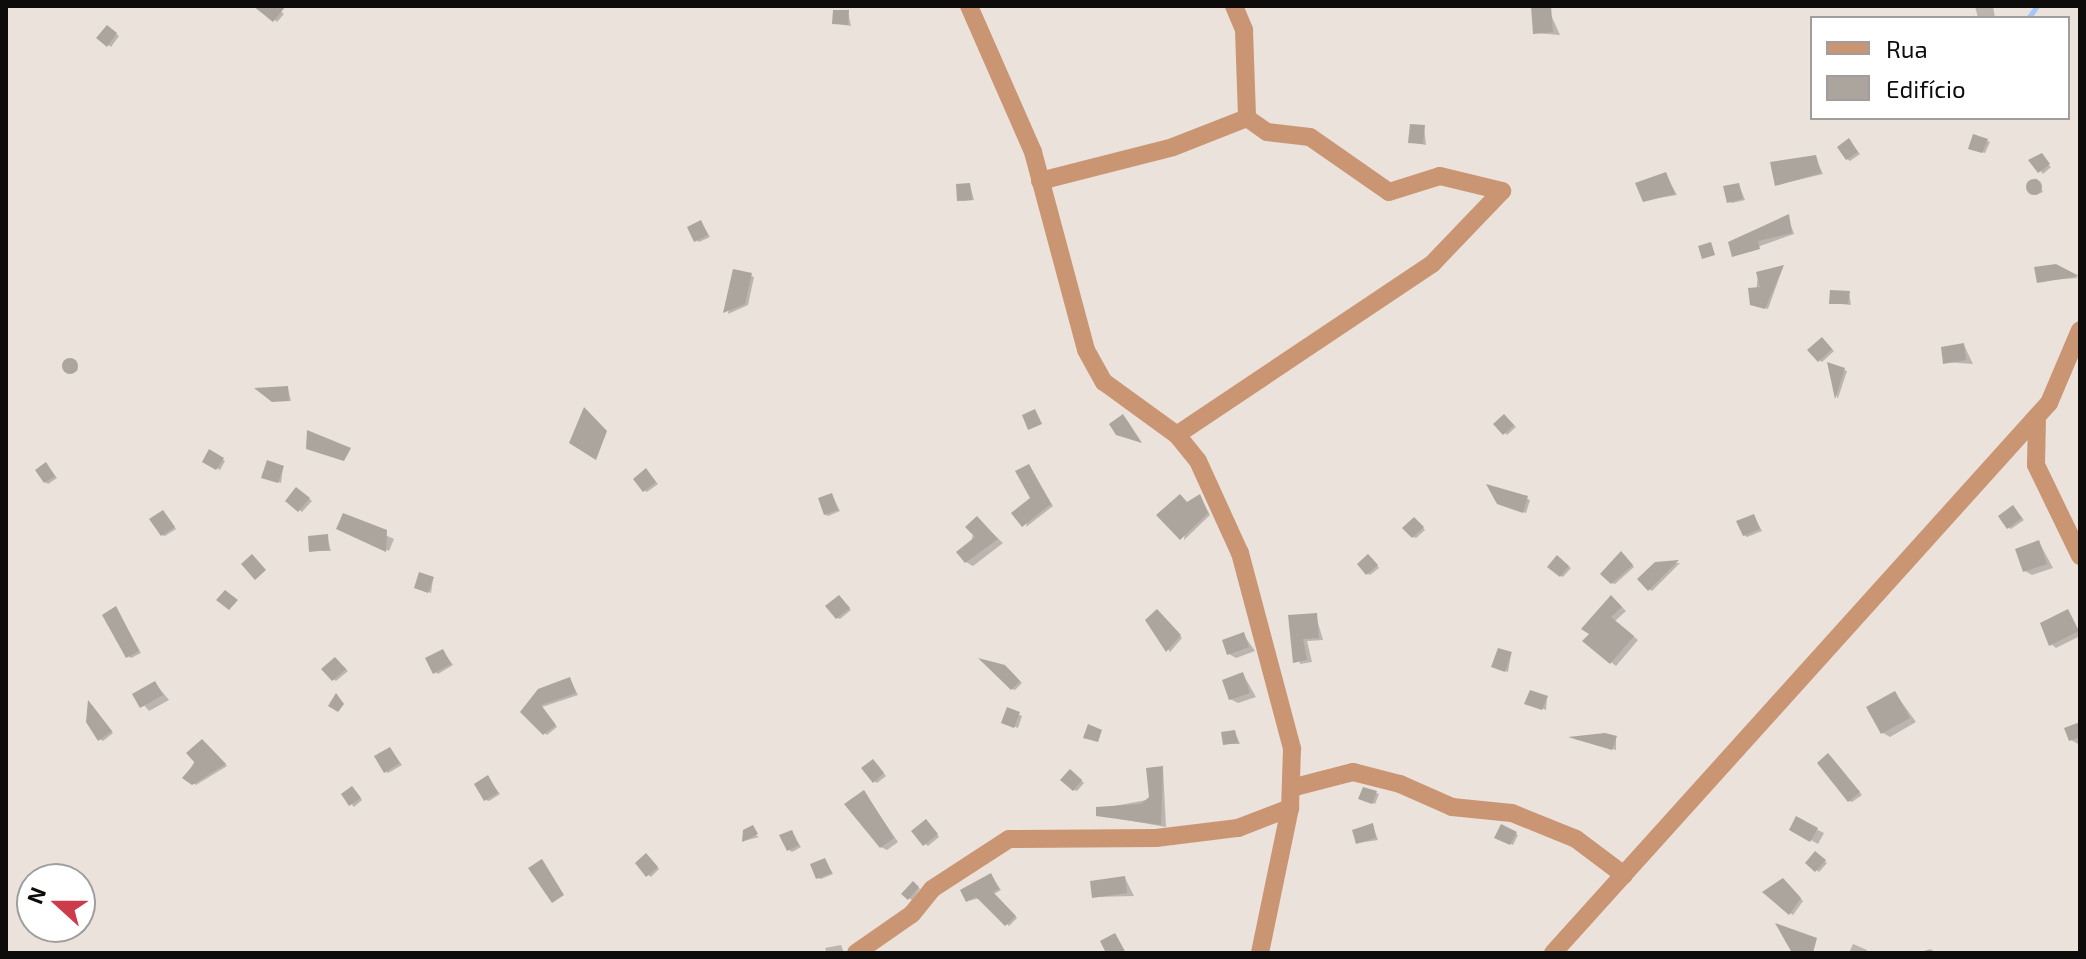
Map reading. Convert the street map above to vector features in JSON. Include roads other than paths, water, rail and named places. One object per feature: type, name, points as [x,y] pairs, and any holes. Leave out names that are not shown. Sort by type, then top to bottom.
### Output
[{"type":"street","points":[[969,6],[1040,181],[1086,350],[1104,382],[1177,435],[1214,488],[1240,553],[1288,723],[1290,808],[1260,953]]},
{"type":"street","points":[[1234,6],[1244,30],[1247,118]]},
{"type":"street","points":[[1040,181],[1173,147],[1247,118]]},
{"type":"street","points":[[1177,435],[1432,264],[1502,191],[1440,176],[1389,192],[1310,137],[1267,132],[1247,118]]},
{"type":"street","points":[[1553,953],[2037,416],[2080,330]]},
{"type":"street","points":[[2037,416],[2036,465],[2080,556]]},
{"type":"street","points":[[1291,788],[1353,772],[1452,807],[1512,813],[1576,839],[1624,875]]},
{"type":"street","points":[[856,953],[912,914],[932,889],[1009,839],[1156,838],[1238,828],[1290,808]]},
{"type":"waterway","points":[[2030,16],[2037,6]]}]
